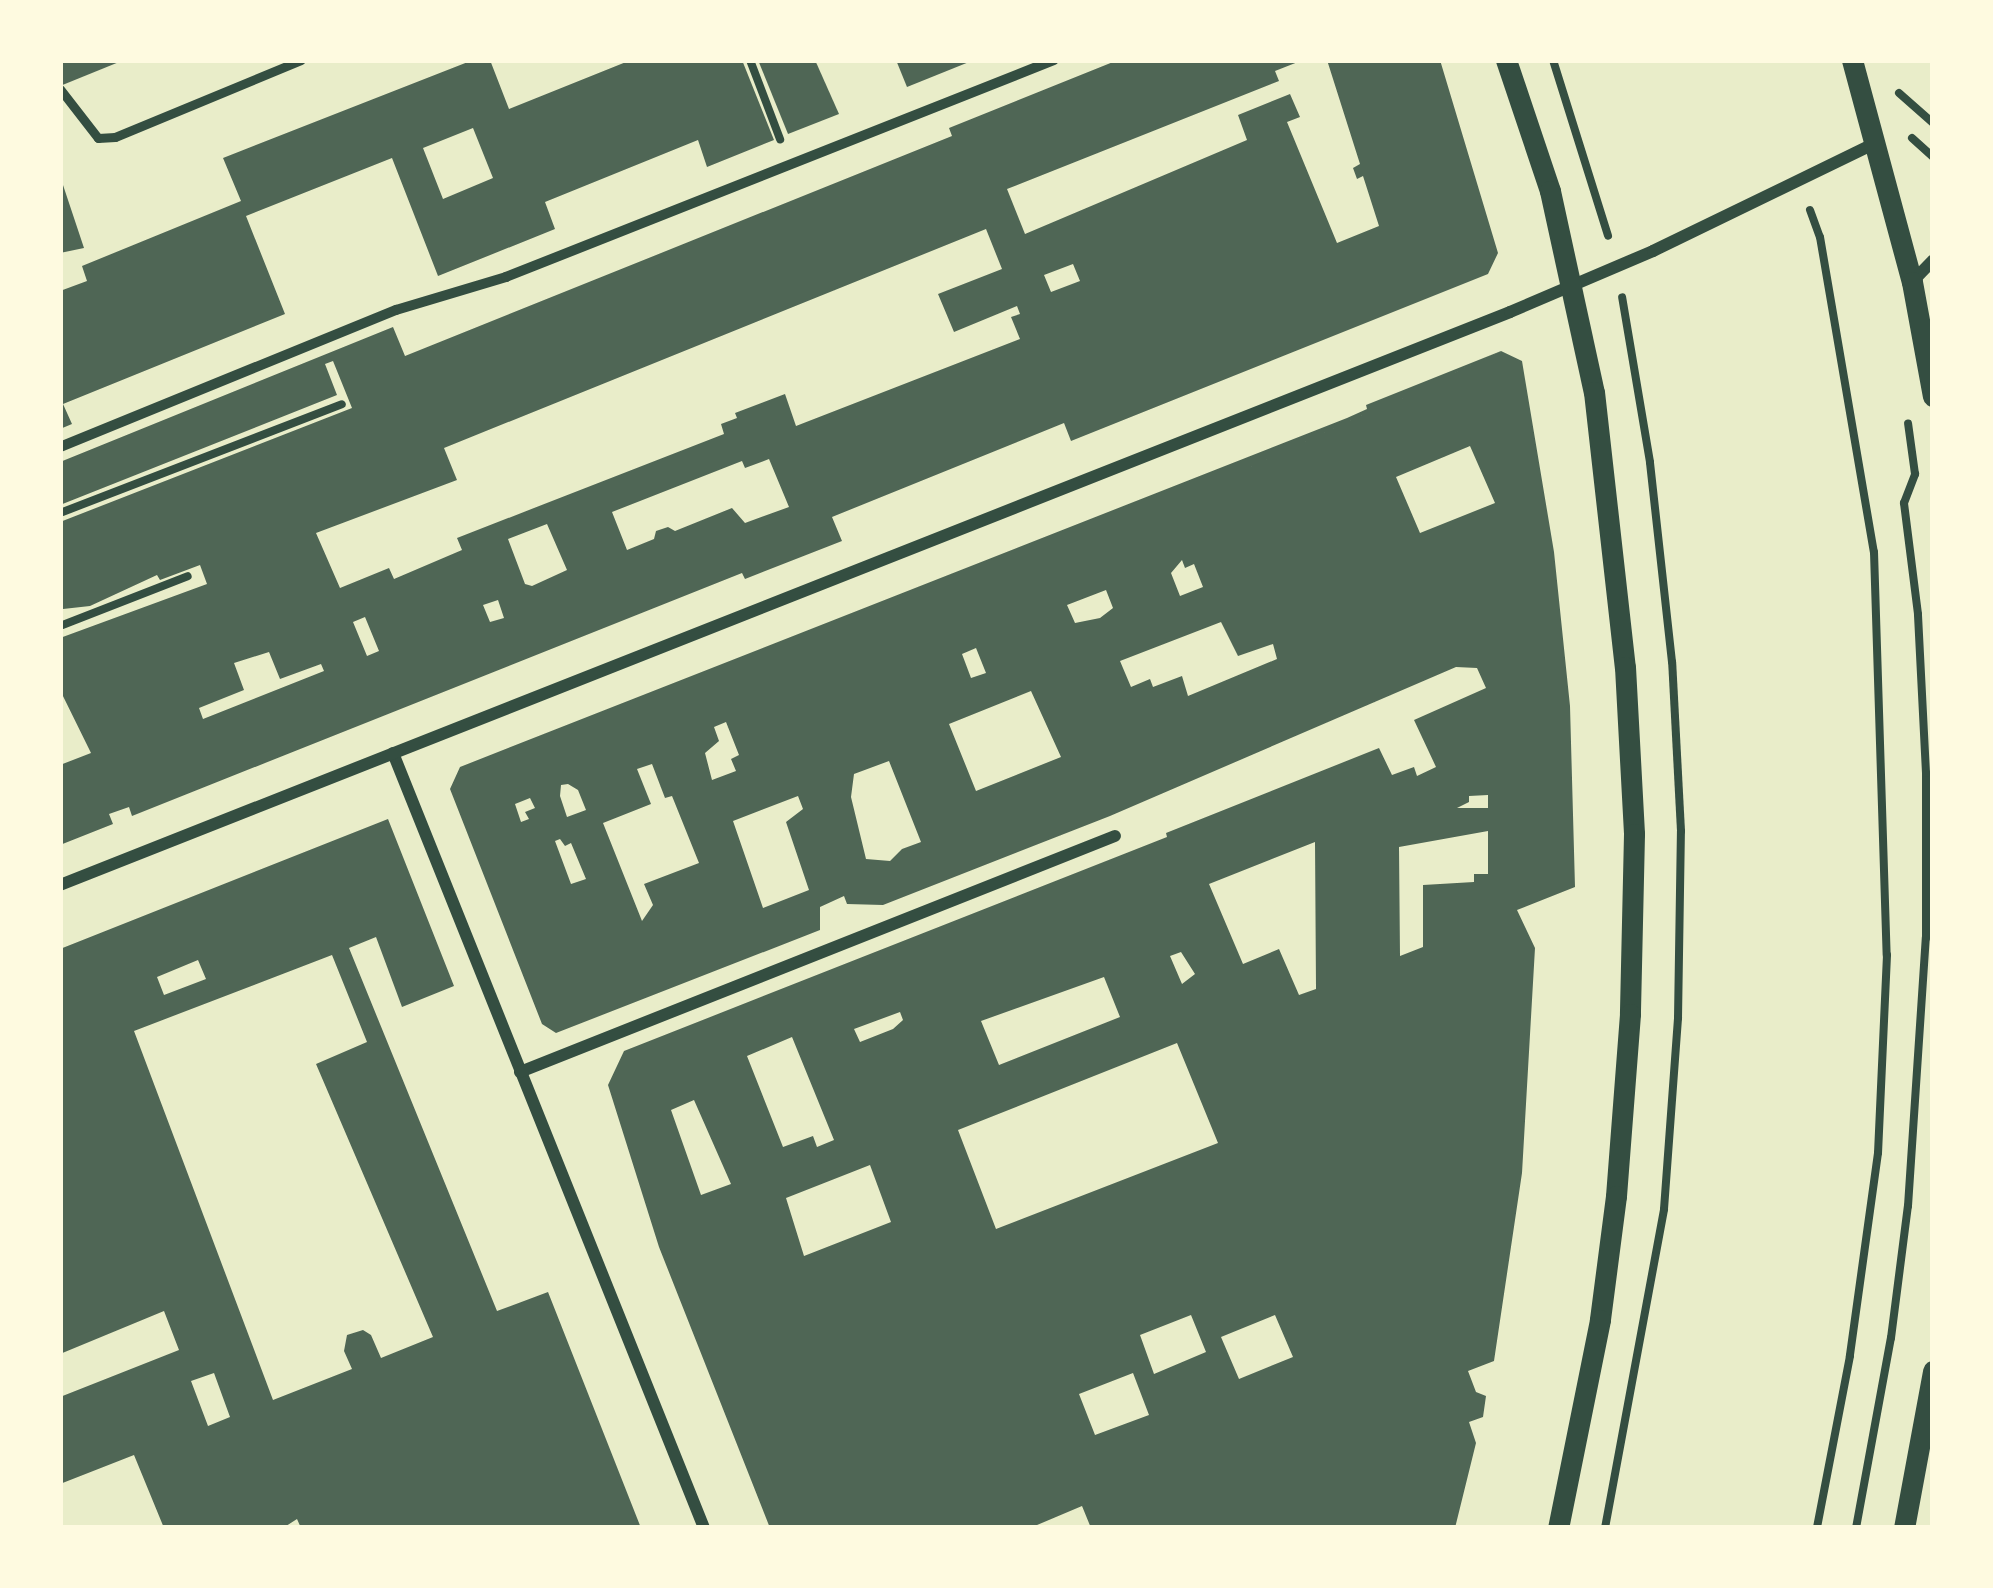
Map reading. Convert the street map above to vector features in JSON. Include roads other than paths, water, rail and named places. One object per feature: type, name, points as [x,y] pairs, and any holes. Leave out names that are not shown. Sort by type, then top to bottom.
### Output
[{"type":"street","points":[[60,447],[396,310],[506,277],[1054,60]]},
{"type":"street","points":[[1506,60],[1539,154],[1572,284],[1604,469],[1625,667],[1634,834],[1630,1014],[1616,1196],[1600,1320],[1558,1528]]},
{"type":"street","points":[[1852,60],[1912,282],[1933,396]]},
{"type":"street","points":[[60,885],[1653,251],[1877,142]]},
{"type":"street","points":[[1912,282],[1933,260]]},
{"type":"street","points":[[394,753],[704,1528]]},
{"type":"street","points":[[520,1072],[1115,836]]},
{"type":"street","points":[[1904,1528],[1933,1370]]},
{"type":"lane","points":[[60,89],[98,138],[115,137],[302,60]]}]
